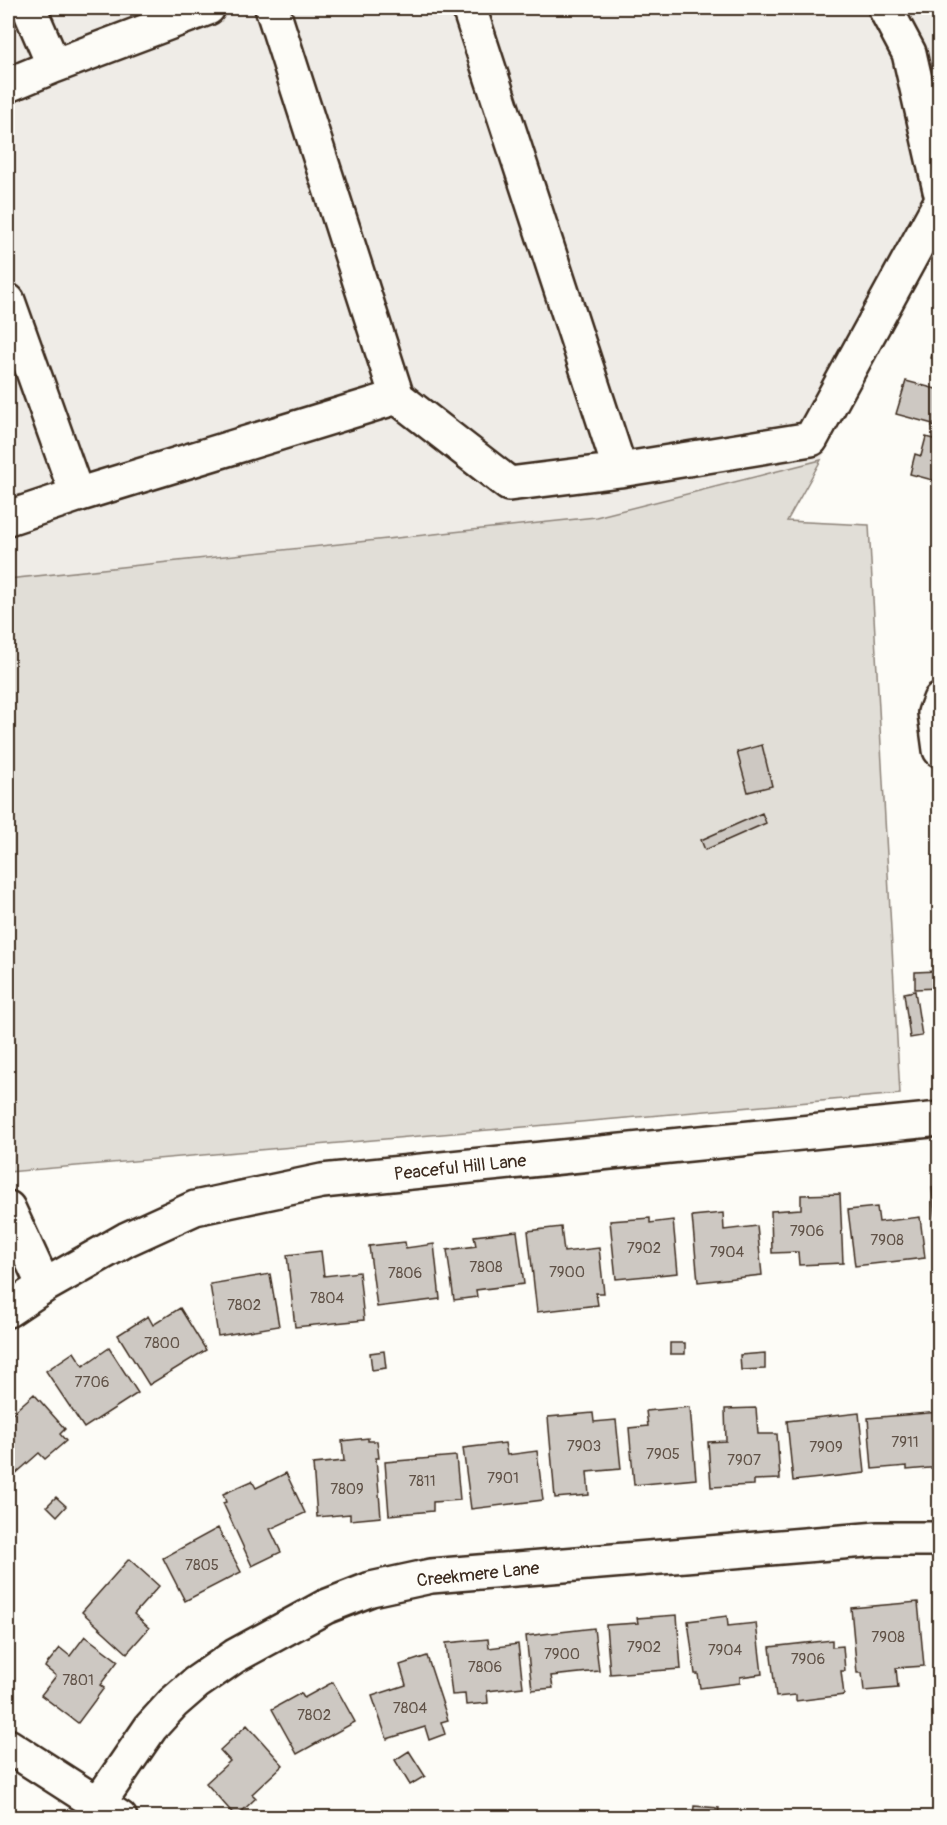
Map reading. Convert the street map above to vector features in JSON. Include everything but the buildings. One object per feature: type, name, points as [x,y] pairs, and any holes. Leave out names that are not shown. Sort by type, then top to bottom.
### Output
[{"type":"street","points":[[29,8],[54,66]]},
{"type":"street","points":[[272,8],[397,397],[509,484],[620,470],[811,440],[939,203]]},
{"type":"street","points":[[469,8],[620,470]]},
{"type":"street","points":[[885,8],[909,53],[939,190]]},
{"type":"street","points":[[8,86],[194,10]]},
{"type":"street","points":[[8,301],[77,495]]},
{"type":"street","points":[[8,518],[397,397]]},
{"type":"street","points":[[939,700],[935,713],[939,750]]},
{"type":"street","name":"Peaceful Hill Lane","points":[[8,1310],[44,1286],[127,1239],[195,1208],[322,1181],[939,1119]]},
{"type":"street","points":[[8,1208],[44,1286]]},
{"type":"street","name":"Creekmere Lane","points":[[109,1810],[151,1727],[196,1683],[235,1656],[325,1607],[371,1589],[431,1576],[878,1539],[939,1539]]},
{"type":"street","points":[[8,1746],[109,1810]]},
{"type":"shaded area","points":[[8,8],[939,8],[939,232],[821,460],[596,517],[8,579]]},
{"type":"shaded area","points":[[821,460],[787,521],[869,525],[900,1094],[8,1172],[8,579],[596,517]]}]
